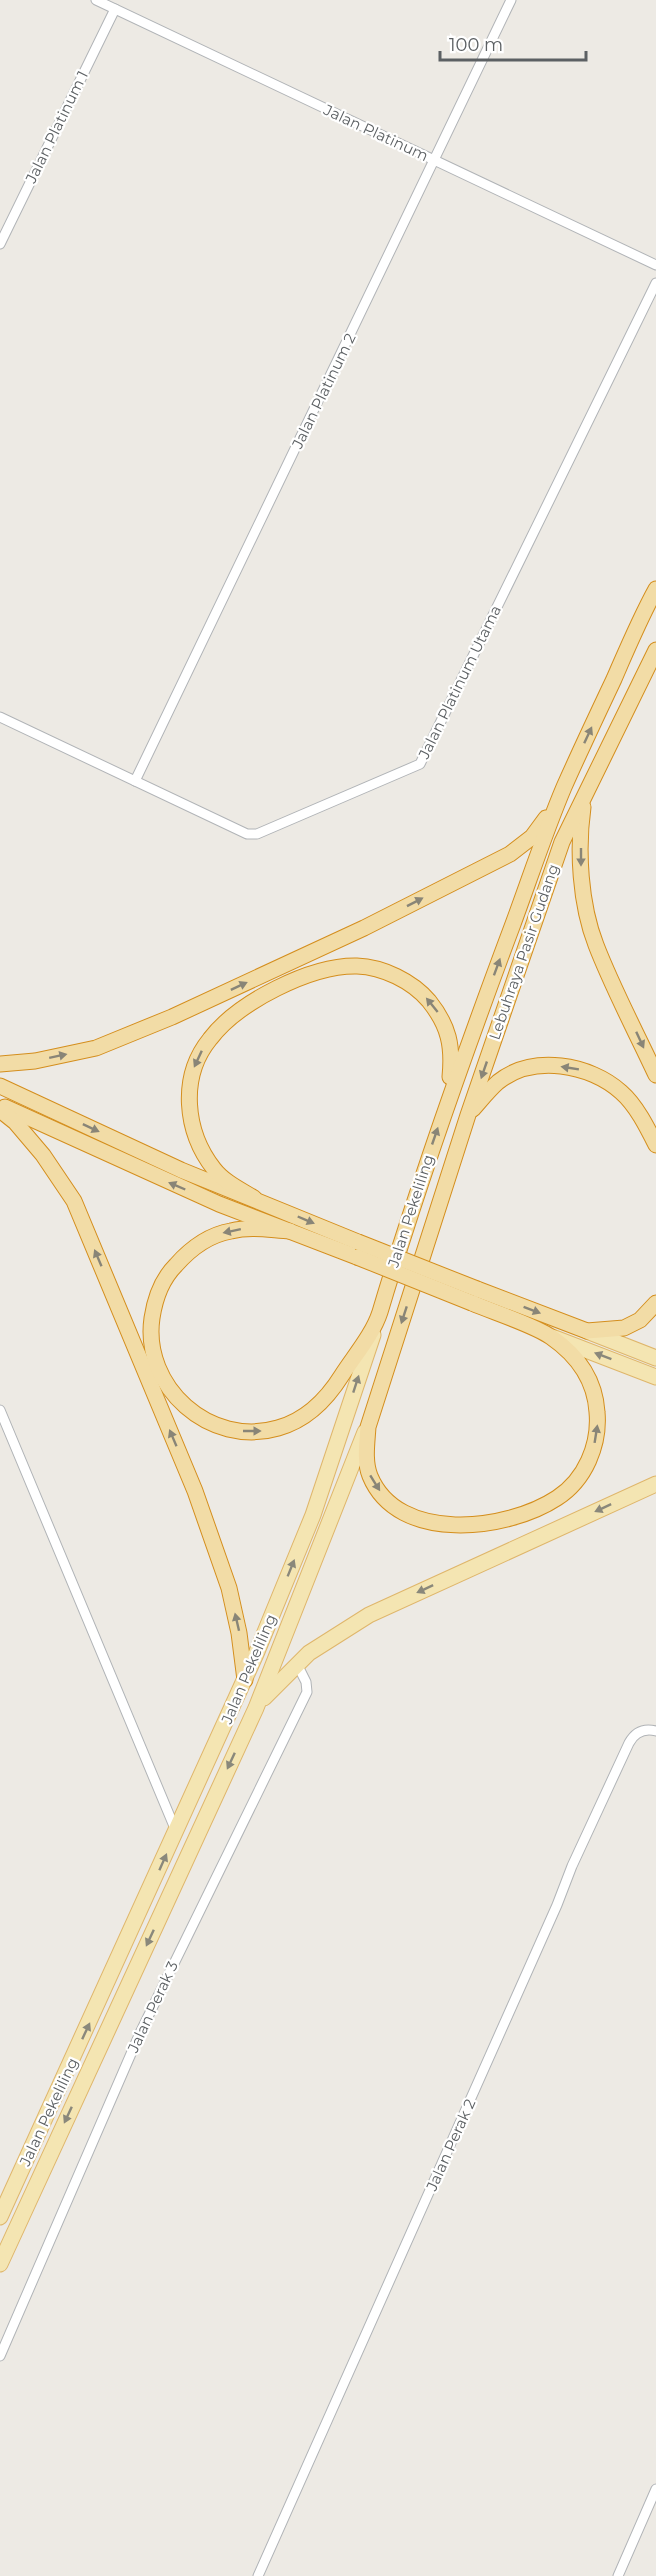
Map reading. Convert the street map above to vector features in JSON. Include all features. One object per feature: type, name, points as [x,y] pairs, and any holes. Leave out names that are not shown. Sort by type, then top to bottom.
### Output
[{"type":"highway","name":"Lebuhraya Pasir Gudang","points":[[447,1101],[563,789],[656,589]]},
{"type":"highway","name":"Lebuhraya Pasir Gudang","points":[[550,1335],[571,1354],[585,1372],[597,1403],[597,1435],[587,1465],[572,1486],[556,1498],[520,1515],[478,1524],[434,1524],[417,1518],[390,1501],[371,1478],[367,1455],[368,1427],[468,1115],[562,842],[656,650]]},
{"type":"highway","points":[[0,1064],[35,1061],[96,1048],[172,1017],[364,928],[521,846],[539,828],[563,789]]},
{"type":"highway","points":[[584,798],[581,819],[581,867],[586,908],[596,943],[656,1075]]},
{"type":"highway","points":[[254,1198],[228,1182],[215,1170],[204,1153],[194,1134],[189,1114],[189,1091],[192,1073],[210,1038],[244,1008],[271,992],[329,969],[357,966],[382,970],[407,982],[423,994],[438,1013],[449,1037],[452,1061],[447,1101]]},
{"type":"highway","points":[[468,1115],[499,1081],[511,1075],[534,1067],[553,1065],[577,1068],[602,1077],[622,1093],[641,1117],[656,1145]]},
{"type":"highway","points":[[0,1086],[181,1170],[358,1242],[475,1296],[550,1335]]},
{"type":"highway","name":"Jalan Pekeliling","points":[[377,1321],[410,1211],[447,1101]]},
{"type":"highway","points":[[0,1105],[158,1178],[357,1257],[587,1331],[624,1328],[640,1320],[656,1303]]},
{"type":"highway","points":[[0,1110],[15,1122],[43,1155],[74,1201],[195,1491],[229,1588],[239,1633],[245,1680]]},
{"type":"highway","points":[[290,1231],[252,1228],[230,1231],[209,1238],[190,1250],[168,1273],[155,1299],[150,1332],[154,1360],[163,1380],[175,1397],[201,1419],[226,1429],[255,1433],[277,1429],[301,1418],[319,1405],[332,1391],[377,1321]]},
{"type":"main road","name":"Jalan Pekeliling","points":[[0,2217],[245,1680],[313,1515],[377,1321]]},
{"type":"main road","points":[[587,1331],[656,1358]]},
{"type":"main road","points":[[550,1335],[656,1377]]},
{"type":"main road","name":"Jalan Pekeliling","points":[[0,2264],[256,1708],[368,1427]]},
{"type":"main road","points":[[256,1708],[297,1664],[325,1642],[369,1615],[656,1484]]},
{"type":"street","name":"Jalan Platinum","points":[[96,0],[656,266]]},
{"type":"street","name":"Jalan Platinum 2","points":[[135,781],[511,0]]},
{"type":"street","name":"Jalan Platinum 1","points":[[0,244],[115,9]]},
{"type":"street","name":"Jalan Platinum Utama","points":[[0,717],[252,835],[423,762],[656,283]]},
{"type":"street","points":[[0,1410],[176,1832]]},
{"type":"street","name":"Jalan Perak 3","points":[[0,2356],[140,2033],[307,1692],[306,1682],[297,1664]]},
{"type":"street","name":"Jalan Perak 2","points":[[258,2576],[628,1743],[637,1733],[644,1730],[656,1731]]},
{"type":"street","points":[[618,2576],[656,2490]]}]
